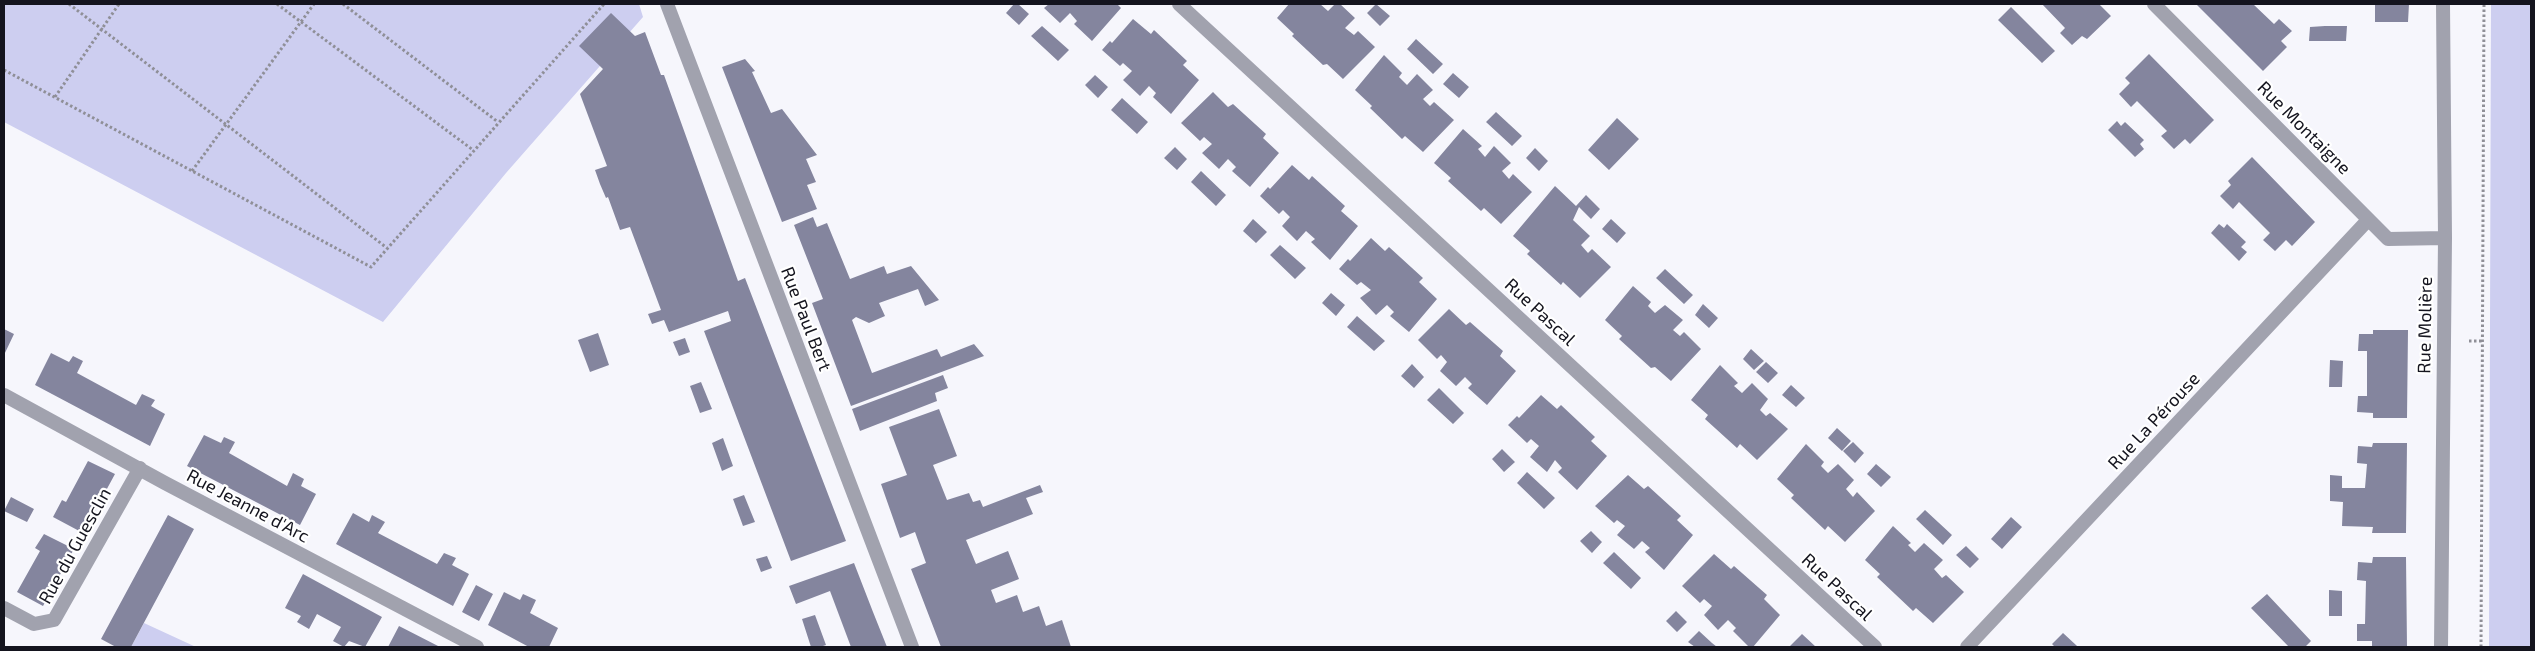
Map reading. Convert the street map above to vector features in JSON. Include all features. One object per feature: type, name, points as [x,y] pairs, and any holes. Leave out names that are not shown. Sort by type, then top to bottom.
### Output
[{"type":"street","name":"Rue Paul Bert","points":[[667,4],[912,647]]},
{"type":"street","name":"Rue Pascal","points":[[1179,4],[1876,647]]},
{"type":"street","name":"Rue Montaigne","points":[[2154,4],[2388,239],[2445,238]]},
{"type":"street","name":"Rue Molière","points":[[2441,647],[2445,238],[2442,4]]},
{"type":"street","name":"Rue La Pérouse","points":[[1967,647],[2368,220]]},
{"type":"street","name":"Rue Jeanne d'Arc","points":[[4,395],[477,647]]},
{"type":"street","name":"Rue du Guesclin","points":[[4,608],[34,624],[54,620],[140,468]]},
{"type":"path","points":[[69,4],[387,248]]},
{"type":"path","points":[[55,97],[100,28],[119,4]]},
{"type":"path","points":[[277,4],[473,150]]},
{"type":"path","points":[[192,171],[314,4]]},
{"type":"path","points":[[343,4],[498,122]]},
{"type":"path","points":[[4,70],[371,267],[602,4]]},
{"type":"path","points":[[2481,647],[2484,4]]},
{"type":"shaded area","points":[[4,4],[639,4],[643,17],[506,173],[383,322],[4,122]]},
{"type":"shaded area","points":[[2491,4],[2531,4],[2531,647],[2489,647]]},
{"type":"shaded area","points":[[144,623],[196,647],[131,647]]},
{"type":"building","points":[[1014,4],[1018,4],[1029,14],[1019,25],[1006,13]]},
{"type":"building","points":[[1049,4],[1117,4],[1121,8],[1092,41],[1074,24],[1077,21],[1070,13],[1060,23],[1044,8]]},
{"type":"building","points":[[1289,4],[1320,4],[1328,11],[1335,4],[1340,4],[1355,18],[1345,28],[1354,35],[1358,31],[1375,47],[1343,79],[1327,64],[1323,65],[1292,36],[1294,34],[1277,18]]},
{"type":"building","points":[[1376,4],[1390,16],[1380,26],[1367,13]]},
{"type":"building","points":[[2042,4],[2099,4],[2111,16],[2087,39],[2082,36],[2072,45],[2060,33],[2065,28]]},
{"type":"building","points":[[2198,4],[2253,4],[2274,24],[2279,19],[2292,31],[2281,41],[2287,47],[2263,71]]},
{"type":"building","points":[[2375,4],[2409,4],[2408,22],[2375,22]]},
{"type":"building","points":[[2011,7],[2055,51],[2042,63],[1998,20]]},
{"type":"building","points":[[611,13],[635,36],[645,32],[661,75],[664,75],[738,281],[745,278],[846,541],[791,561],[704,331],[731,321],[728,311],[669,332],[664,320],[652,324],[648,314],[661,310],[630,227],[620,230],[608,197],[606,198],[600,184],[595,170],[607,166],[580,94],[603,69],[579,46]]},
{"type":"building","points":[[1133,19],[1151,34],[1154,30],[1187,61],[1183,65],[1199,80],[1171,114],[1153,97],[1156,93],[1149,86],[1140,96],[1123,80],[1132,71],[1123,63],[1120,66],[1102,50],[1110,41],[1112,43]]},
{"type":"building","points":[[1042,26],[1069,50],[1058,61],[1031,36]]},
{"type":"building","points":[[2347,26],[2346,41],[2309,41],[2310,27]]},
{"type":"building","points":[[1416,39],[1443,64],[1433,74],[1407,49]]},
{"type":"building","points":[[2149,54],[2214,120],[2190,144],[2185,139],[2174,149],[2161,136],[2167,131],[2137,101],[2131,107],[2119,94],[2130,83],[2125,78]]},
{"type":"building","points":[[1384,55],[1402,73],[1399,77],[1407,85],[1417,74],[1433,90],[1423,99],[1430,106],[1434,102],[1454,120],[1423,152],[1405,136],[1402,139],[1370,108],[1372,106],[1355,90]]},
{"type":"building","points":[[745,59],[755,71],[752,72],[771,113],[782,109],[817,155],[806,159],[816,182],[807,185],[817,209],[782,222],[722,67]]},
{"type":"building","points":[[1453,73],[1469,87],[1459,98],[1443,84]]},
{"type":"building","points":[[1095,75],[1108,87],[1098,98],[1085,85]]},
{"type":"building","points":[[1213,92],[1228,107],[1233,104],[1266,134],[1263,138],[1279,153],[1250,187],[1232,171],[1236,167],[1228,159],[1219,169],[1202,153],[1212,144],[1204,137],[1200,141],[1181,123]]},
{"type":"building","points":[[1122,98],[1148,122],[1137,134],[1111,110]]},
{"type":"building","points":[[1496,112],[1522,136],[1512,146],[1486,122]]},
{"type":"building","points":[[1617,118],[1639,139],[1609,170],[1588,150]]},
{"type":"building","points":[[2117,121],[2121,126],[2125,122],[2144,140],[2140,144],[2144,149],[2135,157],[2108,130]]},
{"type":"building","points":[[1463,129],[1482,146],[1478,149],[1485,157],[1494,146],[1511,163],[1502,171],[1509,179],[1513,174],[1532,192],[1501,224],[1484,208],[1481,211],[1448,181],[1451,178],[1434,163]]},
{"type":"building","points":[[1175,147],[1187,159],[1177,170],[1164,158]]},
{"type":"building","points":[[1535,148],[1548,161],[1539,171],[1526,158]]},
{"type":"building","points":[[2252,157],[2315,222],[2292,246],[2286,240],[2275,251],[2263,240],[2270,233],[2239,202],[2233,209],[2220,196],[2231,185],[2228,181]]},
{"type":"building","points":[[1292,165],[1309,180],[1312,176],[1345,206],[1341,211],[1358,226],[1330,260],[1311,242],[1315,239],[1306,231],[1297,241],[1282,226],[1290,217],[1283,210],[1279,214],[1260,196],[1268,187],[1270,189]]},
{"type":"building","points":[[1201,171],[1226,195],[1216,206],[1191,182]]},
{"type":"building","points":[[1555,186],[1576,206],[1586,195],[1600,209],[1591,219],[1579,207],[1573,220],[1590,236],[1581,245],[1588,253],[1592,249],[1611,267],[1580,298],[1563,282],[1561,285],[1527,254],[1530,251],[1513,236]]},
{"type":"building","points":[[813,217],[817,227],[827,223],[850,279],[884,266],[887,274],[911,266],[939,300],[925,306],[918,289],[879,303],[885,316],[869,323],[856,317],[852,320],[872,373],[937,349],[941,357],[974,344],[984,356],[851,406],[812,303],[823,299],[794,225]]},
{"type":"building","points":[[1253,219],[1267,232],[1256,243],[1243,231]]},
{"type":"building","points":[[1611,219],[1626,233],[1617,243],[1602,229]]},
{"type":"building","points":[[2219,224],[2224,228],[2227,224],[2246,242],[2241,247],[2247,252],[2239,261],[2211,233]]},
{"type":"building","points":[[1371,238],[1385,251],[1389,247],[1423,278],[1419,282],[1437,299],[1409,332],[1390,316],[1394,312],[1387,305],[1376,315],[1360,298],[1371,290],[1361,282],[1357,285],[1339,269],[1348,259],[1350,261]]},
{"type":"building","points":[[1280,245],[1306,268],[1295,279],[1270,255]]},
{"type":"building","points":[[1665,269],[1693,295],[1684,304],[1656,278]]},
{"type":"building","points":[[1633,286],[1651,302],[1648,306],[1655,313],[1665,305],[1683,320],[1673,330],[1680,336],[1684,332],[1701,349],[1671,381],[1655,367],[1651,368],[1619,339],[1622,336],[1605,320]]},
{"type":"building","points":[[1331,293],[1345,305],[1336,316],[1322,303]]},
{"type":"building","points":[[1703,304],[1718,318],[1709,328],[1695,315]]},
{"type":"building","points":[[1449,309],[1466,325],[1470,322],[1503,351],[1500,356],[1516,371],[1487,405],[1468,388],[1472,384],[1465,377],[1456,386],[1440,371],[1447,362],[1441,355],[1437,359],[1418,340]]},
{"type":"building","points":[[1357,316],[1385,341],[1374,351],[1347,327]]},
{"type":"building","points":[[4,329],[14,334],[4,355]]},
{"type":"building","points":[[2373,330],[2408,330],[2407,418],[2373,418],[2373,413],[2357,412],[2358,396],[2367,396],[2367,351],[2358,351],[2359,334],[2373,334]]},
{"type":"building","points":[[598,333],[609,365],[590,372],[578,340]]},
{"type":"building","points":[[685,338],[690,352],[679,356],[673,342]]},
{"type":"building","points":[[1751,349],[1764,361],[1754,370],[1743,359]]},
{"type":"building","points":[[51,353],[69,362],[73,356],[83,361],[77,373],[136,405],[142,394],[155,400],[151,406],[165,414],[150,446],[35,385]]},
{"type":"building","points":[[2330,360],[2343,361],[2342,387],[2329,387]]},
{"type":"building","points":[[1766,362],[1778,373],[1768,383],[1756,372]]},
{"type":"building","points":[[1412,364],[1424,377],[1414,388],[1401,376]]},
{"type":"building","points":[[1720,365],[1738,383],[1734,386],[1742,393],[1752,383],[1768,399],[1760,410],[1766,416],[1770,413],[1788,429],[1757,460],[1740,444],[1737,448],[1705,419],[1708,415],[1691,400]]},
{"type":"building","points":[[943,375],[948,388],[935,393],[937,401],[860,431],[852,409]]},
{"type":"building","points":[[701,382],[712,409],[700,413],[690,386]]},
{"type":"building","points":[[1791,385],[1805,398],[1796,407],[1782,395]]},
{"type":"building","points":[[1439,388],[1464,413],[1453,424],[1427,400]]},
{"type":"building","points":[[1541,395],[1557,409],[1561,405],[1595,437],[1591,441],[1607,456],[1577,490],[1558,472],[1562,468],[1555,460],[1547,472],[1530,457],[1539,446],[1531,439],[1527,443],[1508,425],[1517,416],[1519,418]]},
{"type":"building","points":[[939,409],[957,456],[933,465],[947,500],[969,493],[973,502],[980,500],[983,507],[1040,485],[1043,492],[1026,498],[1033,514],[966,540],[976,564],[1008,551],[1019,579],[991,590],[996,603],[1017,595],[1023,612],[1039,606],[1046,626],[1062,620],[1071,647],[941,647],[911,569],[926,563],[915,532],[900,538],[881,484],[907,475],[889,427]]},
{"type":"building","points":[[1837,428],[1851,441],[1842,451],[1828,438]]},
{"type":"building","points":[[204,435],[221,443],[224,437],[235,442],[229,453],[287,486],[293,473],[304,479],[301,486],[316,494],[300,525],[187,466]]},
{"type":"building","points":[[723,438],[733,466],[722,471],[712,443]]},
{"type":"building","points":[[1853,442],[1864,453],[1855,463],[1843,451]]},
{"type":"building","points":[[2373,443],[2407,443],[2406,533],[2372,533],[2373,527],[2342,526],[2343,502],[2330,501],[2330,475],[2342,476],[2342,488],[2365,488],[2367,464],[2357,463],[2358,446],[2372,447]]},
{"type":"building","points":[[1806,444],[1824,462],[1821,466],[1828,473],[1838,464],[1854,480],[1846,489],[1853,497],[1857,492],[1875,511],[1845,542],[1828,526],[1825,530],[1791,498],[1794,495],[1777,479]]},
{"type":"building","points":[[1502,449],[1515,462],[1504,472],[1492,459]]},
{"type":"building","points":[[88,461],[115,474],[83,533],[53,517],[62,500],[66,502]]},
{"type":"building","points":[[1876,464],[1891,477],[1881,487],[1867,474]]},
{"type":"building","points":[[1527,472],[1555,498],[1544,509],[1517,483]]},
{"type":"building","points":[[1628,475],[1644,489],[1648,486],[1681,516],[1677,520],[1693,535],[1664,570],[1645,552],[1650,548],[1642,541],[1634,549],[1617,535],[1625,526],[1617,520],[1614,523],[1595,506]]},
{"type":"building","points":[[744,495],[755,522],[743,526],[733,499]]},
{"type":"building","points":[[11,497],[34,509],[27,522],[4,511]]},
{"type":"building","points":[[1925,510],[1952,535],[1943,545],[1916,519]]},
{"type":"building","points":[[353,513],[369,522],[372,515],[385,522],[378,533],[437,564],[444,553],[456,558],[452,565],[469,574],[453,606],[336,544]]},
{"type":"building","points":[[168,515],[194,529],[131,647],[116,647],[101,639]]},
{"type":"building","points":[[2011,517],[2022,527],[2002,549],[1991,539]]},
{"type":"building","points":[[1893,526],[1911,543],[1908,545],[1915,552],[1924,543],[1943,560],[1934,569],[1942,578],[1946,575],[1964,592],[1933,623],[1916,608],[1913,611],[1877,577],[1880,574],[1865,560]]},
{"type":"building","points":[[1591,531],[1602,542],[1592,553],[1580,541]]},
{"type":"building","points":[[44,534],[74,549],[43,606],[17,592],[40,551],[35,548]]},
{"type":"building","points":[[1966,546],[1979,559],[1970,568],[1956,555]]},
{"type":"building","points":[[1614,552],[1641,578],[1631,589],[1603,563]]},
{"type":"building","points":[[1714,554],[1731,569],[1734,566],[1767,595],[1764,599],[1780,615],[1753,647],[1749,647],[1733,631],[1736,628],[1728,620],[1718,630],[1704,615],[1712,606],[1704,599],[1700,603],[1682,586]]},
{"type":"building","points":[[767,556],[772,568],[761,572],[756,559]]},
{"type":"building","points":[[2373,557],[2406,557],[2407,647],[2372,647],[2372,641],[2357,641],[2357,624],[2365,624],[2366,581],[2357,580],[2358,562],[2372,563]]},
{"type":"building","points":[[854,563],[887,647],[851,647],[830,591],[796,604],[789,586]]},
{"type":"building","points":[[303,574],[382,617],[365,647],[349,641],[344,647],[333,641],[341,627],[317,614],[309,629],[297,622],[301,616],[285,608]]},
{"type":"building","points":[[476,585],[493,594],[479,621],[462,612]]},
{"type":"building","points":[[2329,590],[2342,591],[2342,616],[2329,616]]},
{"type":"building","points":[[504,592],[520,600],[523,594],[536,600],[530,613],[558,628],[549,647],[529,647],[488,625]]},
{"type":"building","points":[[2267,594],[2311,641],[2305,647],[2289,647],[2251,608]]},
{"type":"building","points":[[1676,611],[1687,622],[1677,632],[1666,621]]},
{"type":"building","points":[[815,615],[826,645],[820,647],[811,647],[802,619]]},
{"type":"building","points":[[399,626],[440,647],[388,647]]},
{"type":"building","points":[[1699,631],[1717,647],[1695,647],[1688,642]]},
{"type":"building","points":[[2063,633],[2078,647],[2055,647],[2052,644]]},
{"type":"building","points":[[1802,634],[1816,647],[1789,647]]}]
